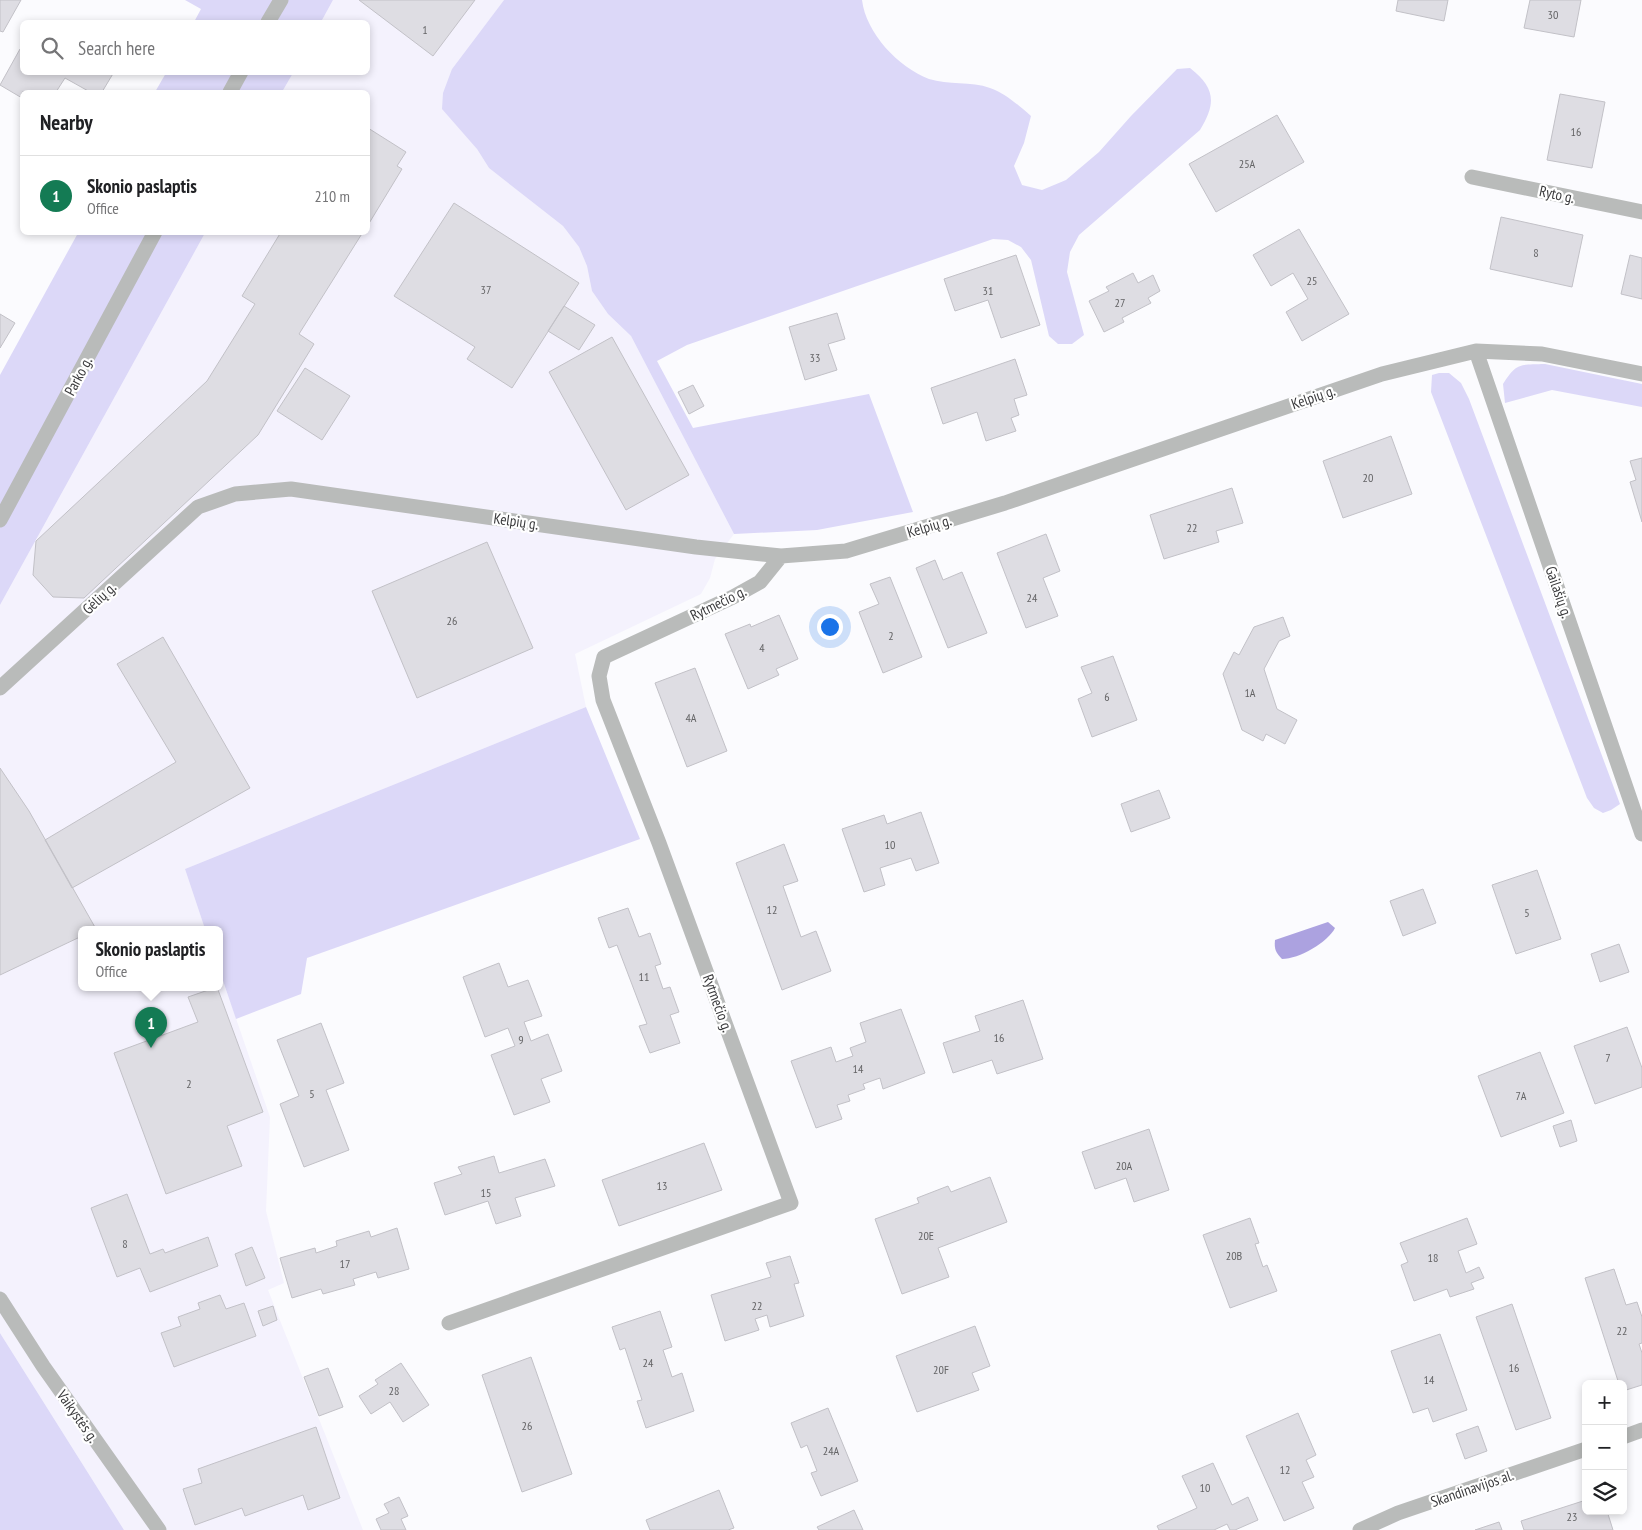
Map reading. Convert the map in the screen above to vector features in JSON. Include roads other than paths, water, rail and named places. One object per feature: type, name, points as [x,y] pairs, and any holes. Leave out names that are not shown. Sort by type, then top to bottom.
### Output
[{"type":"street","points":[[269,20],[281,0]]},
{"type":"street","points":[[231,90],[239,75]]},
{"type":"street","name":"Ryto g.","points":[[1472,176],[1642,212]]},
{"type":"street","name":"Parko g.","points":[[0,520],[153,235]]},
{"type":"street","name":"Kelpių g.","points":[[198,507],[235,494],[291,489],[696,547],[782,556],[846,551],[1005,503],[1382,374],[1476,351],[1542,354],[1642,374]]},
{"type":"street","name":"Gailašių g.","points":[[1476,351],[1642,834]]},
{"type":"street","name":"Gėlių g.","points":[[0,688],[198,507]]},
{"type":"street","name":"Rytmečio g.","points":[[449,1323],[791,1203],[659,843],[603,700],[599,676],[604,657],[733,597],[760,582],[782,556]]},
{"type":"street","name":"Vaikystės g.","points":[[0,1299],[43,1366],[160,1530]]},
{"type":"street","points":[[1627,1436],[1642,1430]]},
{"type":"street","name":"Skandinavijos al.","points":[[1360,1530],[1398,1513],[1582,1450]]},
{"type":"place","name":"Skonio paslaptis","points":[[151,1048]]}]
